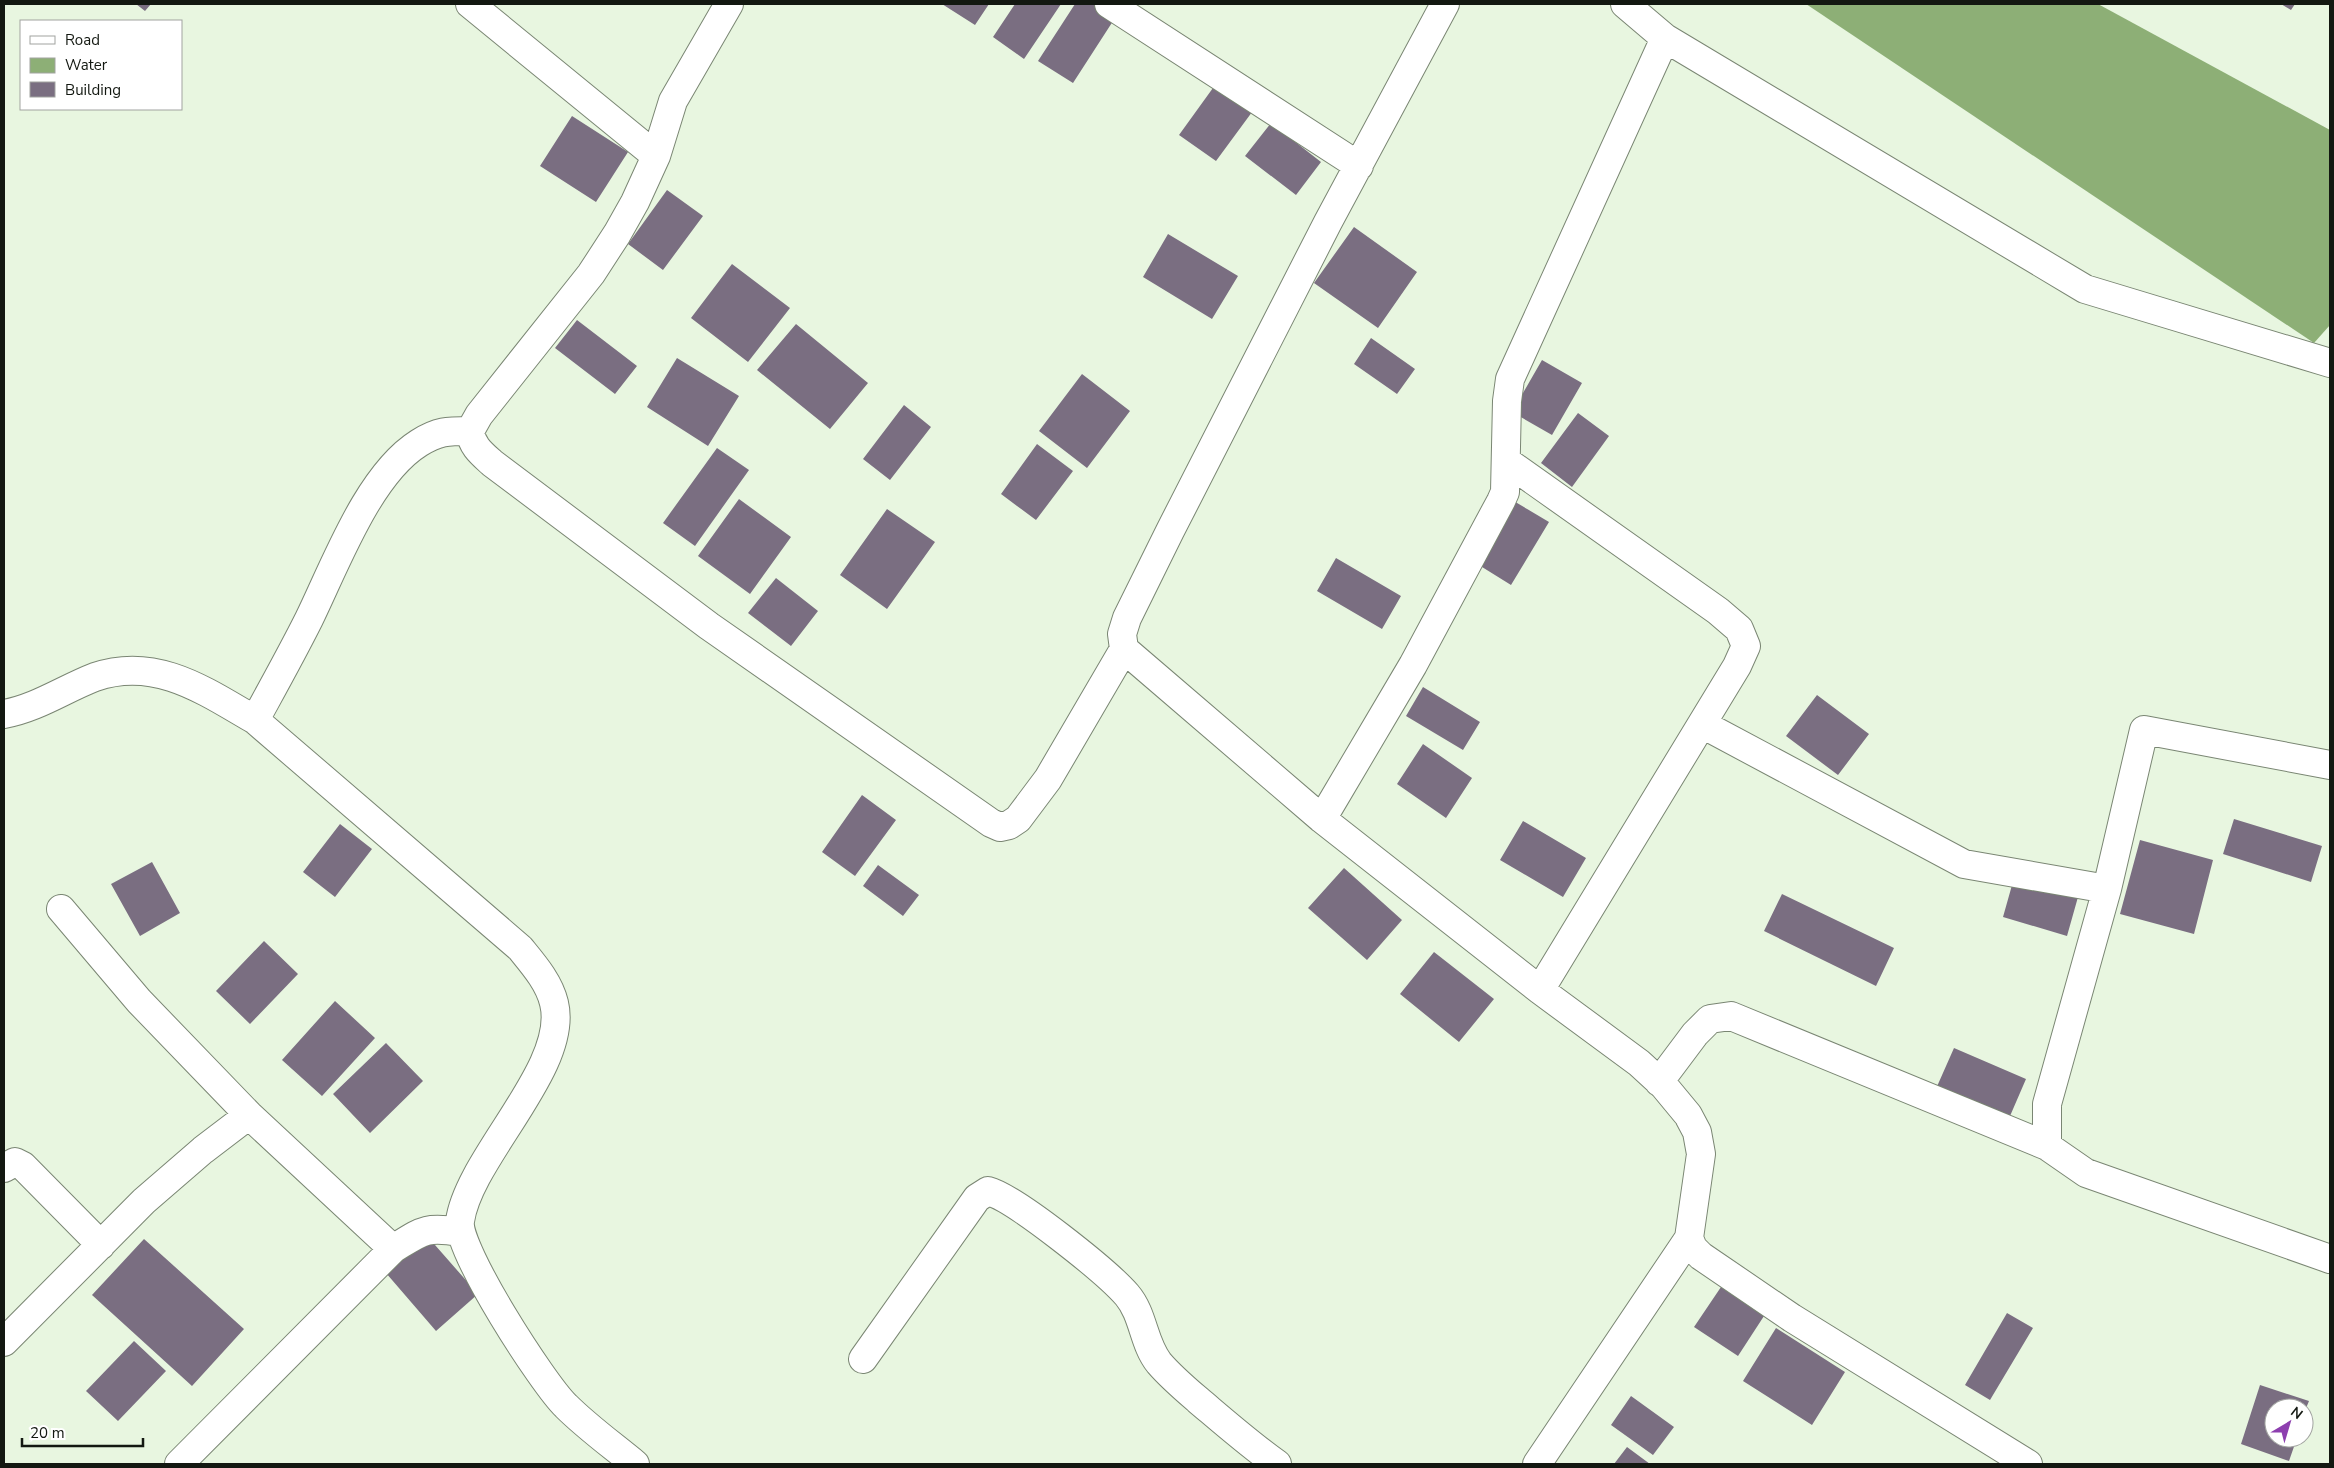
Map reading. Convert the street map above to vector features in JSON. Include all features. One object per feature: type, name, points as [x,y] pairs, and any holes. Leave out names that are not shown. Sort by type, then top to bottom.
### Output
[{"type":"street","points":[[470,4],[656,156]]},
{"type":"street","points":[[729,4],[674,101],[656,156],[635,202],[591,274],[532,351],[487,404],[470,431],[471,440],[478,450],[492,463],[708,626],[991,823],[1000,826],[1009,826],[1018,818],[1048,779],[1124,649],[1122,634],[1126,618],[1323,231],[1445,4]]},
{"type":"street","points":[[1109,4],[1359,166]]},
{"type":"street","points":[[1625,4],[1665,38],[2084,289],[2330,363]]},
{"type":"street","points":[[1322,819],[1413,665],[1505,492],[1507,401],[1510,379],[1665,38]]},
{"type":"street","points":[[255,720],[308,621],[359,515],[379,484],[400,458],[418,444],[440,432],[470,431]]},
{"type":"street","points":[[1506,461],[1718,611],[1738,629],[1746,640],[1745,653],[1540,990]]},
{"type":"street","points":[[1124,649],[1322,819],[1540,990],[1639,1063],[1659,1082],[1688,1115],[1697,1132],[1701,1154],[1689,1238],[1536,1464]]},
{"type":"street","points":[[4,714],[22,711],[97,677],[131,671],[153,672],[172,676],[208,692],[255,720],[520,948],[546,984],[553,1000],[556,1013],[550,1045],[525,1096],[474,1184],[460,1222],[460,1232],[475,1265],[535,1368],[566,1406],[635,1464]]},
{"type":"street","points":[[1702,724],[1964,864],[2107,889]]},
{"type":"street","points":[[2046,1146],[2047,1104],[2107,889],[2144,730],[2330,765]]},
{"type":"street","points":[[61,909],[139,1001],[249,1115],[393,1249]]},
{"type":"street","points":[[1659,1082],[1695,1034],[1710,1019],[1731,1016],[2046,1146],[2086,1173],[2330,1259]]},
{"type":"street","points":[[4,1342],[144,1201],[202,1150],[249,1115]]},
{"type":"street","points":[[4,1168],[15,1162],[23,1166],[100,1245]]},
{"type":"street","points":[[863,1359],[977,1198],[988,1191],[996,1193],[1036,1220],[1085,1258],[1127,1295],[1138,1314],[1150,1350],[1159,1363],[1177,1383],[1238,1435],[1277,1464]]},
{"type":"street","points":[[179,1464],[393,1249],[421,1231],[432,1228],[460,1232]]},
{"type":"street","points":[[1689,1238],[1693,1248],[1701,1256],[1776,1308],[2028,1464]]},
{"type":"water","points":[[1806,4],[2098,4],[2330,130],[2330,325],[2314,343]]},
{"type":"building","points":[[136,4],[151,4],[145,11]]},
{"type":"building","points":[[942,4],[989,4],[975,25]]},
{"type":"building","points":[[1015,4],[1061,4],[1024,59],[993,37]]},
{"type":"building","points":[[1075,4],[1094,4],[1115,18],[1073,83],[1038,61]]},
{"type":"building","points":[[2281,4],[2295,4],[2291,10]]},
{"type":"building","points":[[1218,81],[1255,108],[1216,161],[1179,135]]},
{"type":"building","points":[[572,116],[628,152],[596,202],[540,166]]},
{"type":"building","points":[[1271,123],[1321,162],[1296,195],[1245,156]]},
{"type":"building","points":[[667,190],[703,216],[663,270],[628,244]]},
{"type":"building","points":[[1354,227],[1417,272],[1378,328],[1314,283]]},
{"type":"building","points":[[1168,234],[1238,276],[1212,319],[1143,277]]},
{"type":"building","points":[[732,264],[790,308],[748,362],[691,318]]},
{"type":"building","points":[[577,320],[637,366],[615,394],[555,348]]},
{"type":"building","points":[[796,324],[868,383],[830,429],[757,370]]},
{"type":"building","points":[[1371,338],[1415,369],[1397,394],[1354,364]]},
{"type":"building","points":[[677,358],[739,396],[708,446],[647,407]]},
{"type":"building","points":[[1542,360],[1582,383],[1552,435],[1512,412]]},
{"type":"building","points":[[1082,374],[1130,411],[1087,468],[1039,431]]},
{"type":"building","points":[[904,405],[931,427],[890,480],[863,459]]},
{"type":"building","points":[[1578,413],[1609,436],[1572,487],[1541,463]]},
{"type":"building","points":[[1037,444],[1073,471],[1036,520],[1001,494]]},
{"type":"building","points":[[717,448],[749,470],[695,546],[663,523]]},
{"type":"building","points":[[739,499],[791,537],[750,594],[698,556]]},
{"type":"building","points":[[1512,500],[1549,522],[1511,585],[1474,562]]},
{"type":"building","points":[[887,509],[935,542],[887,609],[840,575]]},
{"type":"building","points":[[1336,558],[1401,596],[1382,629],[1317,591]]},
{"type":"building","points":[[776,578],[818,611],[791,646],[748,613]]},
{"type":"building","points":[[1423,687],[1480,722],[1463,750],[1406,716]]},
{"type":"building","points":[[1817,695],[1869,734],[1838,775],[1786,736]]},
{"type":"building","points":[[1423,744],[1472,778],[1446,818],[1397,784]]},
{"type":"building","points":[[862,795],[896,820],[855,876],[822,852]]},
{"type":"building","points":[[2234,819],[2322,846],[2311,882],[2223,854]]},
{"type":"building","points":[[1523,821],[1586,858],[1563,897],[1500,860]]},
{"type":"building","points":[[340,824],[372,849],[335,897],[303,872]]},
{"type":"building","points":[[2140,840],[2213,860],[2194,934],[2120,914]]},
{"type":"building","points":[[152,862],[180,913],[140,936],[111,884]]},
{"type":"building","points":[[878,865],[919,895],[903,916],[863,886]]},
{"type":"building","points":[[1344,868],[1402,920],[1367,960],[1308,908]]},
{"type":"building","points":[[2014,878],[2078,897],[2067,936],[2003,917]]},
{"type":"building","points":[[1782,894],[1894,948],[1876,986],[1764,931]]},
{"type":"building","points":[[264,941],[298,974],[250,1024],[216,991]]},
{"type":"building","points":[[1434,952],[1494,999],[1459,1042],[1400,994]]},
{"type":"building","points":[[335,1001],[375,1038],[322,1096],[282,1060]]},
{"type":"building","points":[[386,1043],[423,1081],[370,1133],[333,1094]]},
{"type":"building","points":[[1954,1048],[2026,1079],[2007,1123],[1935,1091]]},
{"type":"building","points":[[428,1237],[478,1294],[436,1331],[386,1273]]},
{"type":"building","points":[[144,1239],[244,1329],[192,1386],[92,1295]]},
{"type":"building","points":[[1721,1287],[1764,1316],[1738,1356],[1694,1327]]},
{"type":"building","points":[[2007,1313],[2033,1328],[1990,1400],[1965,1385]]},
{"type":"building","points":[[1776,1328],[1845,1372],[1812,1425],[1743,1381]]},
{"type":"building","points":[[134,1341],[166,1371],[118,1421],[86,1391]]},
{"type":"building","points":[[2260,1385],[2300,1398],[2264,1398],[2264,1448],[2294,1448],[2289,1461],[2241,1444]]},
{"type":"building","points":[[1631,1396],[1674,1427],[1653,1455],[1611,1425]]},
{"type":"building","points":[[1627,1447],[1650,1464],[1614,1464]]}]
